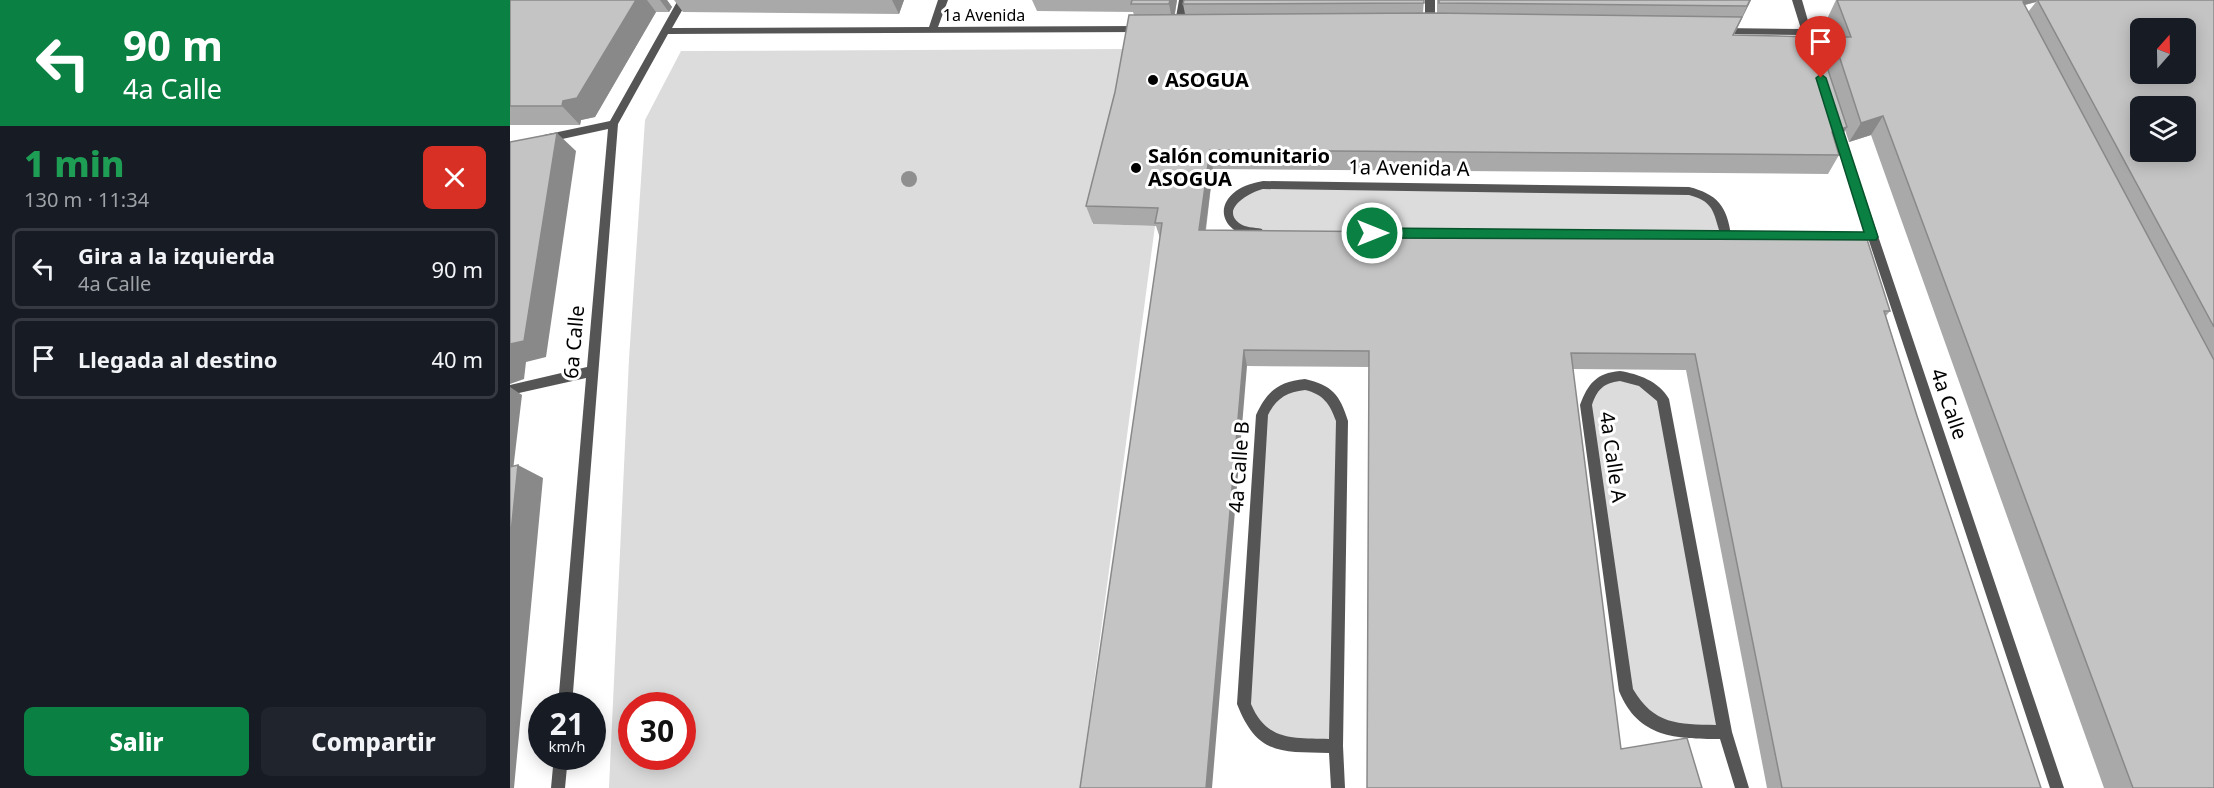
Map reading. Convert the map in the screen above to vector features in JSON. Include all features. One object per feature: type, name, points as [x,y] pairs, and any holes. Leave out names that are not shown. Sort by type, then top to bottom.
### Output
[{"type":"street","points":[[932,30],[943,0]]},
{"type":"street","points":[[1179,28],[1184,0]]},
{"type":"street","points":[[1430,0],[1430,28]]},
{"type":"street","points":[[1797,0],[1814,55]]},
{"type":"street","name":"6a Calle","points":[[566,692],[613,124],[665,31],[678,2]]},
{"type":"street","points":[[1167,29],[1191,28]]},
{"type":"street","points":[[1418,28],[1442,28]]},
{"type":"street","name":"1a Avenida","points":[[665,31],[1156,29]]},
{"type":"street","points":[[1712,31],[1806,32]]},
{"type":"street","name":"4a Calle","points":[[1832,112],[1866,237],[2057,788]]},
{"type":"street","points":[[537,141],[613,124]]},
{"type":"street","name":"1a Avenida A","points":[[1266,232],[1246,232],[1233,224],[1228,216],[1228,208],[1232,200],[1243,190],[1263,185],[1689,191],[1705,196],[1717,206],[1724,218],[1726,235]]},
{"type":"street","points":[[510,390],[593,371]]},
{"type":"street","name":"4a Calle A","points":[[1725,732],[1673,730],[1657,726],[1633,705],[1626,691],[1586,405],[1588,395],[1603,379],[1630,376],[1654,388],[1663,399],[1725,732],[1742,788]]},
{"type":"street","name":"4a Calle B","points":[[1336,746],[1284,744],[1269,740],[1257,731],[1248,718],[1244,704],[1262,415],[1273,395],[1298,385],[1311,385],[1323,390],[1334,398],[1340,408],[1336,746],[1338,788]]},
{"type":"street","points":[[558,788],[560,770]]},
{"type":"shaded area","points":[[1130,49],[1092,224],[1155,226],[1080,788],[609,788],[629,359],[645,120],[681,51]]},
{"type":"shaded area","points":[[1253,186],[1685,191],[1705,196],[1726,235],[1254,232],[1237,229],[1228,208]]},
{"type":"shaded area","points":[[1630,376],[1663,399],[1725,732],[1673,730],[1633,705],[1588,395],[1594,386]]},
{"type":"shaded area","points":[[1311,385],[1340,408],[1336,746],[1257,731],[1245,690],[1262,425],[1273,395]]},
{"type":"building","points":[[510,0],[636,0],[577,98],[563,101],[562,106],[510,106]]},
{"type":"building","points":[[1132,0],[1170,0],[1169,4],[1131,4]]},
{"type":"building","points":[[1184,0],[1424,0],[1424,3],[1183,4]]},
{"type":"building","points":[[1439,0],[1750,0],[1747,6],[1439,3]]},
{"type":"building","points":[[1837,0],[2024,0],[2023,2],[2214,360],[2214,788],[2133,788],[1883,116],[1861,123],[1833,37],[1851,37]]},
{"type":"building","points":[[2038,0],[2214,0],[2214,327],[2038,1]]},
{"type":"building","points":[[1431,13],[1742,17],[1733,35],[1817,37],[1847,127],[1832,132],[1839,155],[1210,150],[1199,230],[1866,236],[1890,311],[1884,311],[1917,416],[2041,788],[1782,788],[1695,354],[1571,353],[1621,749],[1687,738],[1702,788],[1367,788],[1369,351],[1244,350],[1206,788],[1080,788],[1162,223],[1155,223],[1158,208],[1086,206],[1115,92],[1129,15]]},
{"type":"building","points":[[557,133],[524,341],[510,344],[510,142]]},
{"type":"building","points":[[518,465],[510,542],[510,467]]},
{"type":"place","name":"ASOGUA","points":[[1153,80]]},
{"type":"place","name":"Salón comunitario ASOGUA","points":[[1136,168]]},
{"type":"route","points":[[1372,233],[1872,237],[1821,78]]}]
